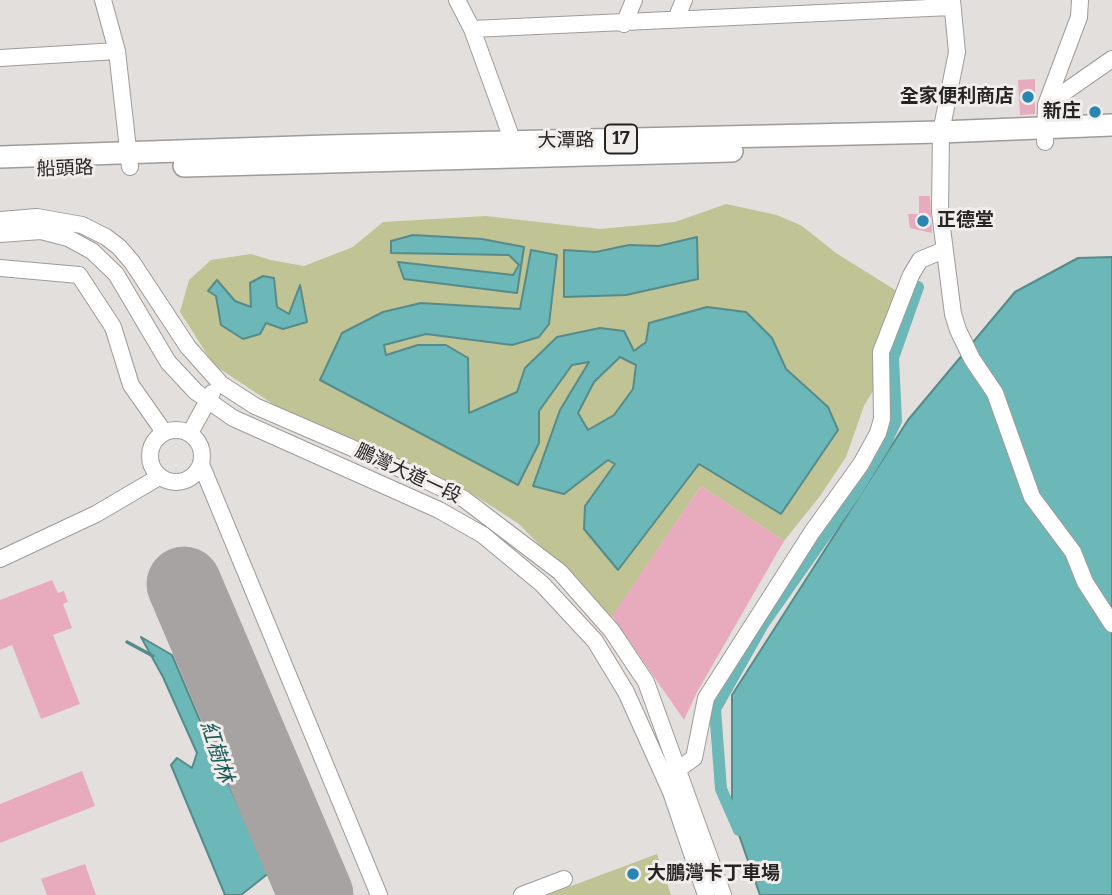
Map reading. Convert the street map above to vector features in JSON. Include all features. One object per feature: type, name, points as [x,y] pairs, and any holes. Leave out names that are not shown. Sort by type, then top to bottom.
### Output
[{"type":"main road","name":"大潭路","points":[[1045,136],[1112,125]]},
{"type":"main road","name":"大潭路","points":[[130,160],[1045,136],[1112,139]]},
{"type":"main road","name":"大潭路","points":[[130,160],[513,142],[942,139]]},
{"type":"main road","name":"船頭路","points":[[0,157],[130,160]]},
{"type":"main road","name":"船頭路","points":[[0,171],[130,160]]},
{"type":"street","points":[[103,0],[117,51],[130,160]]},
{"type":"street","points":[[457,0],[472,29],[513,142]]},
{"type":"street","points":[[624,23],[634,0]]},
{"type":"street","points":[[676,19],[684,0]]},
{"type":"street","points":[[1045,136],[1046,105],[1079,17],[1080,0]]},
{"type":"street","points":[[472,29],[624,23],[754,8],[952,4],[957,52],[942,139],[940,212],[953,314],[972,359],[995,393],[1031,498],[1073,552],[1086,582],[1112,624]]},
{"type":"street","points":[[0,58],[117,51]]},
{"type":"street","points":[[1046,105],[1112,59]]},
{"type":"street","name":"鵬灣大道一段","points":[[0,220],[37,217],[82,225],[106,237],[132,262],[188,347],[219,382],[255,405],[464,499],[559,572],[612,631],[646,682],[706,895]]},
{"type":"street","name":"鵬灣大道一段","points":[[0,234],[40,231],[68,238],[104,260],[116,274],[168,362],[196,392],[233,418],[439,510],[483,535],[542,584],[595,642],[626,692],[671,774],[723,895]]},
{"type":"street","points":[[671,774],[694,758],[706,698],[878,433],[882,419],[881,352],[911,275],[920,260],[944,250]]},
{"type":"street","points":[[0,268],[79,275],[113,327],[131,385],[164,432]]},
{"type":"street","points":[[190,433],[219,382]]},
{"type":"street","points":[[201,464],[191,477],[184,481],[167,481],[159,477],[150,462],[149,453],[157,438],[164,432],[181,430],[190,433],[201,446],[201,464],[379,895]]},
{"type":"street","points":[[0,559],[96,514],[159,477]]},
{"type":"street","points":[[522,895],[564,879]]},
{"type":"green space","points":[[726,204],[777,215],[802,226],[836,253],[903,295],[893,357],[864,406],[846,457],[820,496],[784,541],[701,486],[611,618],[519,524],[468,491],[276,406],[214,365],[180,312],[189,280],[211,260],[251,254],[304,266],[353,247],[383,222],[486,216],[600,229],[675,222]]},
{"type":"green space","name":"大鵬灣卡丁車場","points":[[657,854],[671,895],[547,895]]},
{"type":"water","points":[[413,235],[482,239],[524,247],[517,293],[404,279],[398,262],[513,275],[519,265],[509,255],[391,253],[391,241]]},
{"type":"water","points":[[697,237],[698,279],[626,295],[564,297],[564,250],[596,252],[629,245],[659,246]]},
{"type":"water","points":[[531,250],[557,255],[549,324],[539,337],[512,345],[426,334],[384,345],[386,355],[418,345],[446,345],[468,358],[469,413],[517,392],[525,368],[557,337],[600,328],[624,331],[634,351],[646,342],[649,323],[707,307],[746,312],[772,338],[786,369],[828,407],[838,430],[781,514],[699,464],[618,570],[584,529],[585,506],[615,464],[608,460],[564,494],[533,486],[560,410],[589,362],[572,365],[539,411],[539,443],[518,485],[320,380],[342,333],[383,312],[421,303],[520,309]],"holes":[[[620,357],[636,365],[633,389],[614,415],[588,430],[578,413],[594,382]]]},
{"type":"water","points":[[1112,257],[1112,895],[760,895],[732,815],[732,695],[908,420],[1015,292],[1078,258]]},
{"type":"water","points":[[263,276],[274,278],[277,307],[289,314],[300,285],[307,322],[283,329],[266,323],[260,334],[243,339],[221,325],[216,296],[208,291],[217,280],[235,301],[251,307],[250,283]]},
{"type":"water","points":[[141,637],[172,655],[212,749],[270,872],[241,895],[225,895],[171,765],[177,758],[192,768],[197,753],[163,677]]},
{"type":"building","name":"全家便利商店","points":[[1035,79],[1035,114],[1020,115],[1018,80]]},
{"type":"building","name":"正德堂","points":[[919,196],[930,196],[932,233],[910,228],[908,214],[919,214]]},
{"type":"building","points":[[701,486],[784,541],[697,692],[684,720],[612,616]]},
{"type":"building","points":[[52,580],[58,593],[64,591],[68,602],[63,604],[72,628],[53,635],[80,704],[41,719],[12,645],[0,650],[0,600]]},
{"type":"building","points":[[82,771],[95,806],[0,843],[0,804]]},
{"type":"building","points":[[85,864],[96,895],[47,895],[41,879]]},
{"type":"waterway","points":[[739,830],[721,789],[715,709],[763,624],[855,493],[885,444],[896,421],[893,358],[918,287]]},
{"type":"waterway","name":"紅樹林","points":[[127,642],[153,656]]},
{"type":"runway","points":[[184,584],[316,895]]},
{"type":"place","name":"全家便利商店","points":[[1028,97]]},
{"type":"place","name":"新庄","points":[[1095,112]]},
{"type":"place","name":"正德堂","points":[[923,221]]},
{"type":"place","name":"大鵬灣卡丁車場","points":[[633,874]]}]
